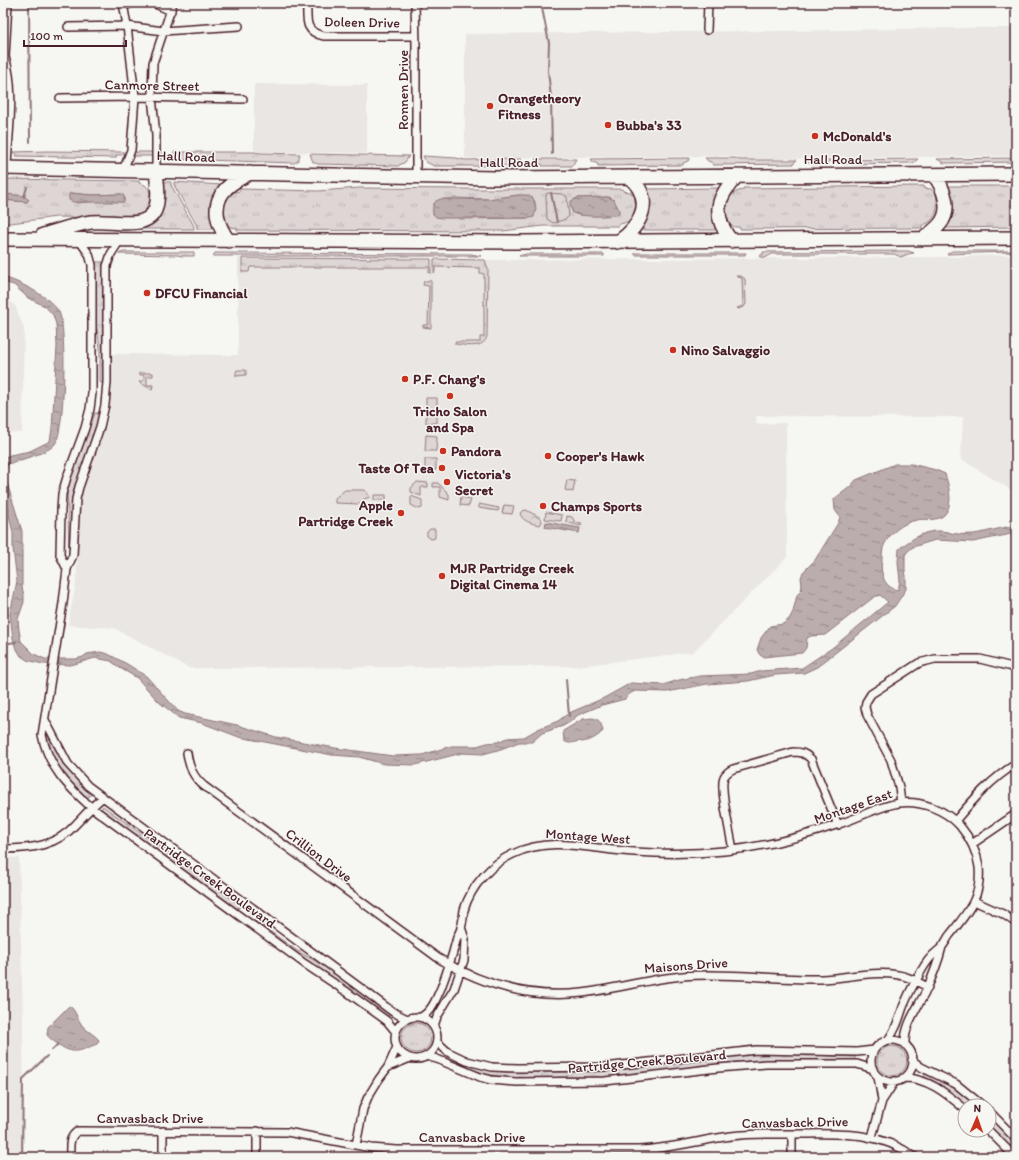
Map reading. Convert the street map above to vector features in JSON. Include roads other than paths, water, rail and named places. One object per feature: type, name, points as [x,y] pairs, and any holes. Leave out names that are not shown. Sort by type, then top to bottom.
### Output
[{"type":"highway","name":"Hall Road","points":[[5,168],[416,177],[1016,174]]},
{"type":"highway","points":[[30,239],[91,222],[142,222],[153,214],[158,202],[156,171]]},
{"type":"highway","points":[[229,241],[218,220],[218,203],[227,188],[250,173]]},
{"type":"highway","points":[[924,239],[940,224],[945,213],[944,193],[934,175]]},
{"type":"highway","points":[[730,241],[723,230],[720,221],[719,204],[725,190],[737,176]]},
{"type":"highway","points":[[618,242],[632,231],[642,213],[642,193],[635,182],[629,177]]},
{"type":"highway","points":[[3,239],[618,242],[1016,238]]},
{"type":"street","points":[[5,168],[10,84],[9,69],[4,59],[8,3]]},
{"type":"street","points":[[122,170],[131,150],[135,97],[127,26],[123,5],[133,3]]},
{"type":"street","points":[[153,3],[171,11]]},
{"type":"street","points":[[156,171],[156,135],[152,97],[153,63],[174,3]]},
{"type":"street","name":"Doleen Drive","points":[[307,3],[308,24],[310,30],[316,34],[324,36],[415,36]]},
{"type":"street","name":"Ronnen Drive","points":[[415,3],[416,177]]},
{"type":"street","points":[[707,30],[708,3]]},
{"type":"street","points":[[68,26],[127,26],[164,30],[239,26]]},
{"type":"street","name":"Canmore Street","points":[[60,98],[152,97],[243,99]]},
{"type":"street","name":"Partridge Creek Boulevard","points":[[67,569],[60,555],[62,494],[85,428],[92,393],[92,265],[89,254],[79,240]]},
{"type":"street","name":"Partridge Creek Boulevard","points":[[120,240],[111,254],[107,266],[107,382],[104,414],[98,436],[79,487],[75,512],[73,555],[67,569],[63,604],[46,706],[46,720],[42,735],[47,753],[64,781],[91,807],[305,964],[387,1021],[396,1032]]},
{"type":"street","points":[[901,803],[891,760],[865,707],[871,694],[919,663],[935,660],[980,659],[1016,668]]},
{"type":"street","name":"Partridge Creek Boulevard","points":[[46,720],[68,764],[81,779],[102,798],[393,1012],[407,1019]]},
{"type":"street","points":[[733,850],[723,788],[724,777],[733,769],[794,752],[806,754],[811,758],[838,825]]},
{"type":"street","name":"Crillion Drive","points":[[187,753],[190,768],[194,777],[204,786],[405,935],[450,965]]},
{"type":"street","points":[[955,821],[974,799],[1002,773],[1015,768]]},
{"type":"street","points":[[3,849],[29,848],[55,841],[68,832],[91,807],[102,798]]},
{"type":"street","name":"Montage East","points":[[733,850],[783,841],[838,825],[880,808],[901,803],[922,804],[941,811],[955,821],[964,830],[972,844],[978,861],[979,884],[974,901],[967,914],[942,947],[931,956],[904,1004],[895,1031],[888,1040]]},
{"type":"street","points":[[972,844],[1016,814]]},
{"type":"street","name":"Montage West","points":[[421,1017],[427,1014],[432,1007],[450,965],[468,900],[480,880],[487,872],[511,854],[528,847],[555,844],[619,851],[674,854],[733,850]]},
{"type":"street","points":[[974,901],[1003,914],[1016,923]]},
{"type":"street","name":"Montage West","points":[[434,1026],[437,1017],[454,989],[461,972],[465,951],[465,940],[461,927]]},
{"type":"street","name":"Montage East","points":[[905,1045],[907,1026],[928,987],[942,947]]},
{"type":"street","name":"Maisons Drive","points":[[450,965],[461,972],[483,981],[506,988],[534,993],[556,994],[594,991],[660,978],[712,974],[820,979],[885,974],[902,976],[928,987]]},
{"type":"street","points":[[421,1017],[426,1019],[434,1026],[437,1034],[437,1042],[434,1048],[426,1056],[416,1059],[410,1058],[402,1054],[397,1046],[395,1039],[396,1032],[400,1024],[407,1019],[421,1017]]},
{"type":"street","points":[[903,1078],[911,1068],[912,1060],[910,1052],[905,1045],[897,1041],[888,1040],[880,1043],[874,1050],[871,1059],[873,1069],[878,1076],[887,1081],[895,1081],[903,1078],[915,1078],[930,1083],[957,1103]]},
{"type":"street","name":"Partridge Creek Boulevard","points":[[437,1042],[445,1050],[467,1061],[480,1065],[505,1068],[604,1067],[756,1050],[857,1052],[874,1050]]},
{"type":"street","points":[[356,1145],[363,1109],[368,1097],[388,1067],[397,1046]]},
{"type":"street","name":"Partridge Creek Boulevard","points":[[426,1056],[480,1077],[492,1080],[516,1082],[605,1081],[759,1064],[857,1064],[873,1069]]},
{"type":"street","points":[[388,1067],[410,1058]]},
{"type":"street","points":[[912,1060],[956,1084],[973,1098]]},
{"type":"street","points":[[878,1076],[882,1101]]},
{"type":"street","points":[[872,1137],[882,1101],[895,1081]]},
{"type":"street","points":[[997,1119],[1016,1139]]},
{"type":"street","name":"Canvasback Drive","points":[[70,1157],[70,1144],[73,1134],[78,1131],[257,1131],[300,1133],[371,1148],[396,1150],[596,1154],[650,1150],[739,1135],[852,1134],[872,1137],[894,1145],[915,1157]]},
{"type":"street","points":[[163,1131],[163,1157]]},
{"type":"street","points":[[257,1131],[257,1157]]},
{"type":"street","points":[[792,1134],[792,1157]]},
{"type":"street","points":[[996,1138],[1015,1157]]},
{"type":"water","points":[[69,194],[91,195],[122,194],[124,196],[124,202],[73,202],[69,200]]},
{"type":"water","points":[[3,195],[24,196],[29,200],[27,202],[3,200]]},
{"type":"water","points":[[528,195],[533,198],[536,209],[534,217],[442,218],[436,217],[433,214],[434,204],[436,201],[441,199],[488,199]]},
{"type":"water","points":[[608,197],[614,200],[619,210],[619,214],[609,216],[582,215],[573,213],[570,205],[571,201],[577,198]]},
{"type":"water","points":[[3,275],[6,278],[35,291],[55,306],[62,321],[64,357],[63,401],[61,420],[55,444],[46,451],[8,464],[5,469],[6,480],[22,531],[22,587],[24,602],[18,619],[21,641],[34,654],[45,659],[76,659],[87,654],[100,652],[108,654],[146,676],[178,711],[185,714],[237,725],[276,737],[335,748],[393,756],[422,755],[451,746],[477,746],[498,742],[507,738],[524,737],[538,729],[558,721],[569,713],[604,698],[631,683],[663,685],[700,676],[751,674],[761,671],[802,668],[832,648],[888,602],[880,595],[874,597],[825,635],[811,636],[807,638],[806,648],[802,653],[763,657],[757,650],[761,638],[770,626],[783,624],[789,619],[793,612],[797,595],[801,591],[801,578],[803,572],[815,560],[838,523],[840,517],[835,510],[834,499],[850,487],[856,480],[895,464],[911,464],[936,470],[945,474],[950,501],[944,515],[938,518],[920,519],[906,523],[896,530],[885,543],[882,551],[882,572],[887,584],[898,590],[900,581],[898,562],[899,549],[918,536],[935,531],[943,531],[954,534],[974,534],[1016,526],[1016,533],[973,542],[935,540],[913,547],[905,555],[906,589],[895,606],[817,667],[804,673],[775,675],[748,681],[707,684],[667,692],[635,691],[625,699],[602,705],[578,715],[563,726],[542,733],[532,742],[519,742],[483,754],[462,753],[415,765],[384,764],[359,757],[332,755],[239,737],[202,723],[179,718],[159,702],[137,678],[111,661],[95,658],[71,665],[43,664],[27,660],[21,656],[15,646],[10,614],[17,581],[13,549],[13,533],[3,496],[3,458],[30,451],[50,441],[57,346],[56,324],[53,315],[45,306],[28,298],[14,285],[3,282]]},
{"type":"water","points":[[546,522],[580,528],[579,533],[545,527]]},
{"type":"water","points":[[592,718],[598,720],[602,726],[603,731],[598,736],[584,742],[580,741],[570,743],[564,741],[563,731],[583,719]]},
{"type":"water","points":[[69,1006],[74,1011],[82,1025],[99,1040],[97,1044],[82,1050],[74,1051],[59,1045],[47,1035],[48,1027]]},
{"type":"waterway","points":[[29,3],[30,142]]},
{"type":"waterway","points":[[541,3],[549,43],[548,71],[551,98],[552,154]]},
{"type":"waterway","points":[[24,197],[27,187]]},
{"type":"waterway","points":[[551,193],[557,222]]},
{"type":"waterway","points":[[3,644],[16,642]]},
{"type":"waterway","points":[[566,679],[569,716]]},
{"type":"waterway","points":[[52,1050],[58,1044]]},
{"type":"waterway","points":[[22,1157],[23,1079],[47,1056]]},
{"type":"place","name":"Orangetheory Fitness","points":[[490,106]]},
{"type":"place","name":"Bubba's 33","points":[[608,125]]},
{"type":"place","name":"McDonald's","points":[[815,136]]},
{"type":"place","name":"DFCU Financial","points":[[147,293]]},
{"type":"place","name":"Nino Salvaggio","points":[[673,350]]},
{"type":"place","name":"P.F. Chang's","points":[[405,379]]},
{"type":"place","name":"Tricho Salon and Spa","points":[[450,396]]},
{"type":"place","name":"Pandora","points":[[443,451]]},
{"type":"place","name":"Cooper's Hawk","points":[[548,456]]},
{"type":"place","name":"Taste Of Tea","points":[[442,468]]},
{"type":"place","name":"Victoria's Secret","points":[[447,482]]},
{"type":"place","name":"Champs Sports","points":[[543,506]]},
{"type":"place","name":"Apple Partridge Creek","points":[[401,513]]},
{"type":"place","name":"MJR Partridge Creek Digital Cinema 14","points":[[442,576]]}]
